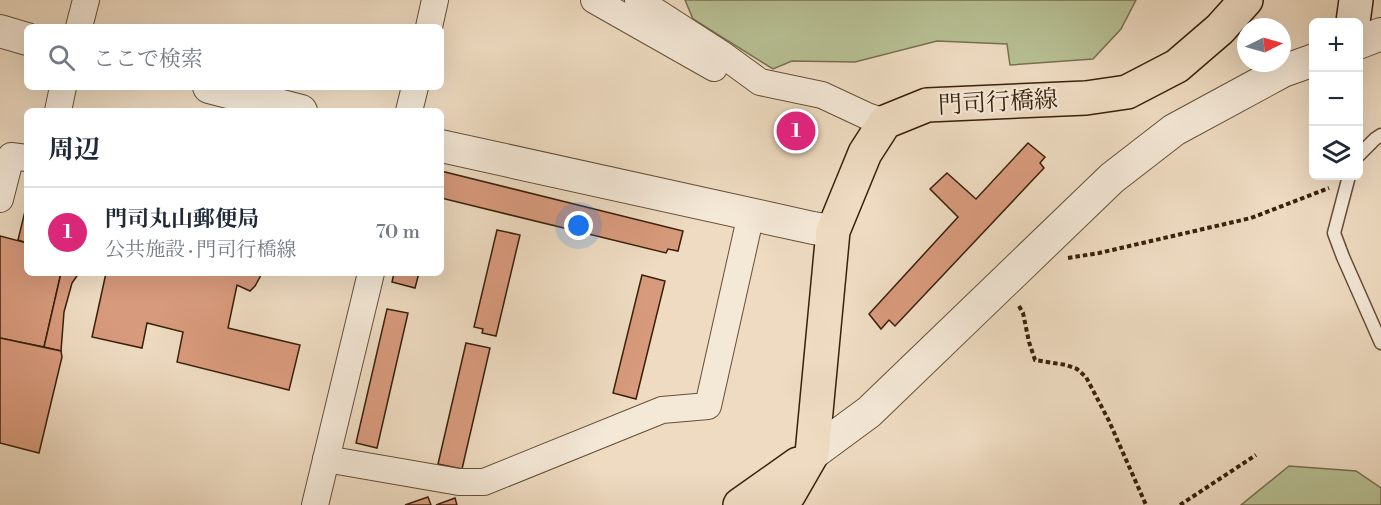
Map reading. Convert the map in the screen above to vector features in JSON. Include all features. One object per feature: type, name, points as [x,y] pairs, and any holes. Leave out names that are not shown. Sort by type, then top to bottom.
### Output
[{"type":"main road","name":"門司行橋線","points":[[885,122],[927,105],[1086,98],[1127,92],[1177,66],[1220,29],[1245,0]]},
{"type":"main road","points":[[1354,18],[1356,0]]},
{"type":"main road","points":[[778,505],[789,494],[812,454],[833,231],[865,153],[885,122]]},
{"type":"main road","points":[[740,505],[812,454]]},
{"type":"street","points":[[80,24],[86,0]]},
{"type":"street","points":[[430,24],[435,0]]},
{"type":"street","points":[[594,0],[712,67],[760,82],[822,95],[885,122]]},
{"type":"street","points":[[638,0],[760,82]]},
{"type":"street","points":[[0,31],[24,38]]},
{"type":"street","points":[[1363,41],[1381,34]]},
{"type":"street","points":[[812,454],[869,412],[1121,171],[1174,130],[1283,71],[1309,62]]},
{"type":"street","points":[[59,108],[62,90]]},
{"type":"street","points":[[220,90],[290,108]]},
{"type":"street","points":[[410,108],[414,90]]},
{"type":"street","points":[[444,147],[833,231]]},
{"type":"street","points":[[0,199],[13,152]]},
{"type":"street","points":[[326,459],[459,482],[484,482],[662,410],[708,406],[751,214]]},
{"type":"street","points":[[315,505],[369,276]]},
{"type":"lane","points":[[1363,152],[1381,135]]},
{"type":"lane","points":[[1348,180],[1334,233],[1381,343]]},
{"type":"path","points":[[1068,258],[1251,218],[1328,189],[1333,185]]},
{"type":"path","points":[[1019,306],[1023,312],[1035,360],[1066,365],[1077,369],[1086,377],[1109,421],[1146,505]]},
{"type":"path","points":[[1180,505],[1256,455]]},
{"type":"green space","points":[[685,0],[1136,0],[1121,29],[1093,59],[1010,65],[1007,44],[937,41],[855,62],[792,61],[773,69],[693,19]]},
{"type":"green space","points":[[1289,466],[1356,471],[1381,488],[1381,505],[1241,505]]},
{"type":"building","points":[[1028,143],[1045,157],[1040,163],[1044,168],[895,326],[889,320],[881,329],[869,314],[958,217],[930,189],[947,173],[976,199]]},
{"type":"building","points":[[444,172],[683,231],[678,251],[668,249],[666,253],[444,199]]},
{"type":"building","points":[[24,215],[24,242],[18,240]]},
{"type":"building","points":[[497,230],[520,235],[496,336],[482,333],[483,329],[474,327]]},
{"type":"building","points":[[0,236],[24,242],[24,276],[60,276],[44,347],[0,338]]},
{"type":"building","points":[[642,275],[665,281],[636,399],[613,393]]},
{"type":"building","points":[[60,276],[77,276],[72,283],[64,312],[61,351],[44,347]]},
{"type":"building","points":[[105,276],[260,276],[250,291],[237,285],[228,328],[300,345],[289,390],[177,362],[183,332],[147,323],[142,348],[92,337]]},
{"type":"building","points":[[393,276],[418,276],[415,288],[392,282]]},
{"type":"building","points":[[387,309],[408,313],[377,448],[356,443]]},
{"type":"building","points":[[0,338],[61,351],[62,357],[39,453],[0,443]]},
{"type":"building","points":[[466,343],[490,348],[462,469],[438,464]]},
{"type":"building","points":[[428,497],[431,505],[405,505]]},
{"type":"building","points":[[455,498],[457,505],[436,505]]},
{"type":"place","name":"門司丸山郵便局","points":[[796,131]]}]
